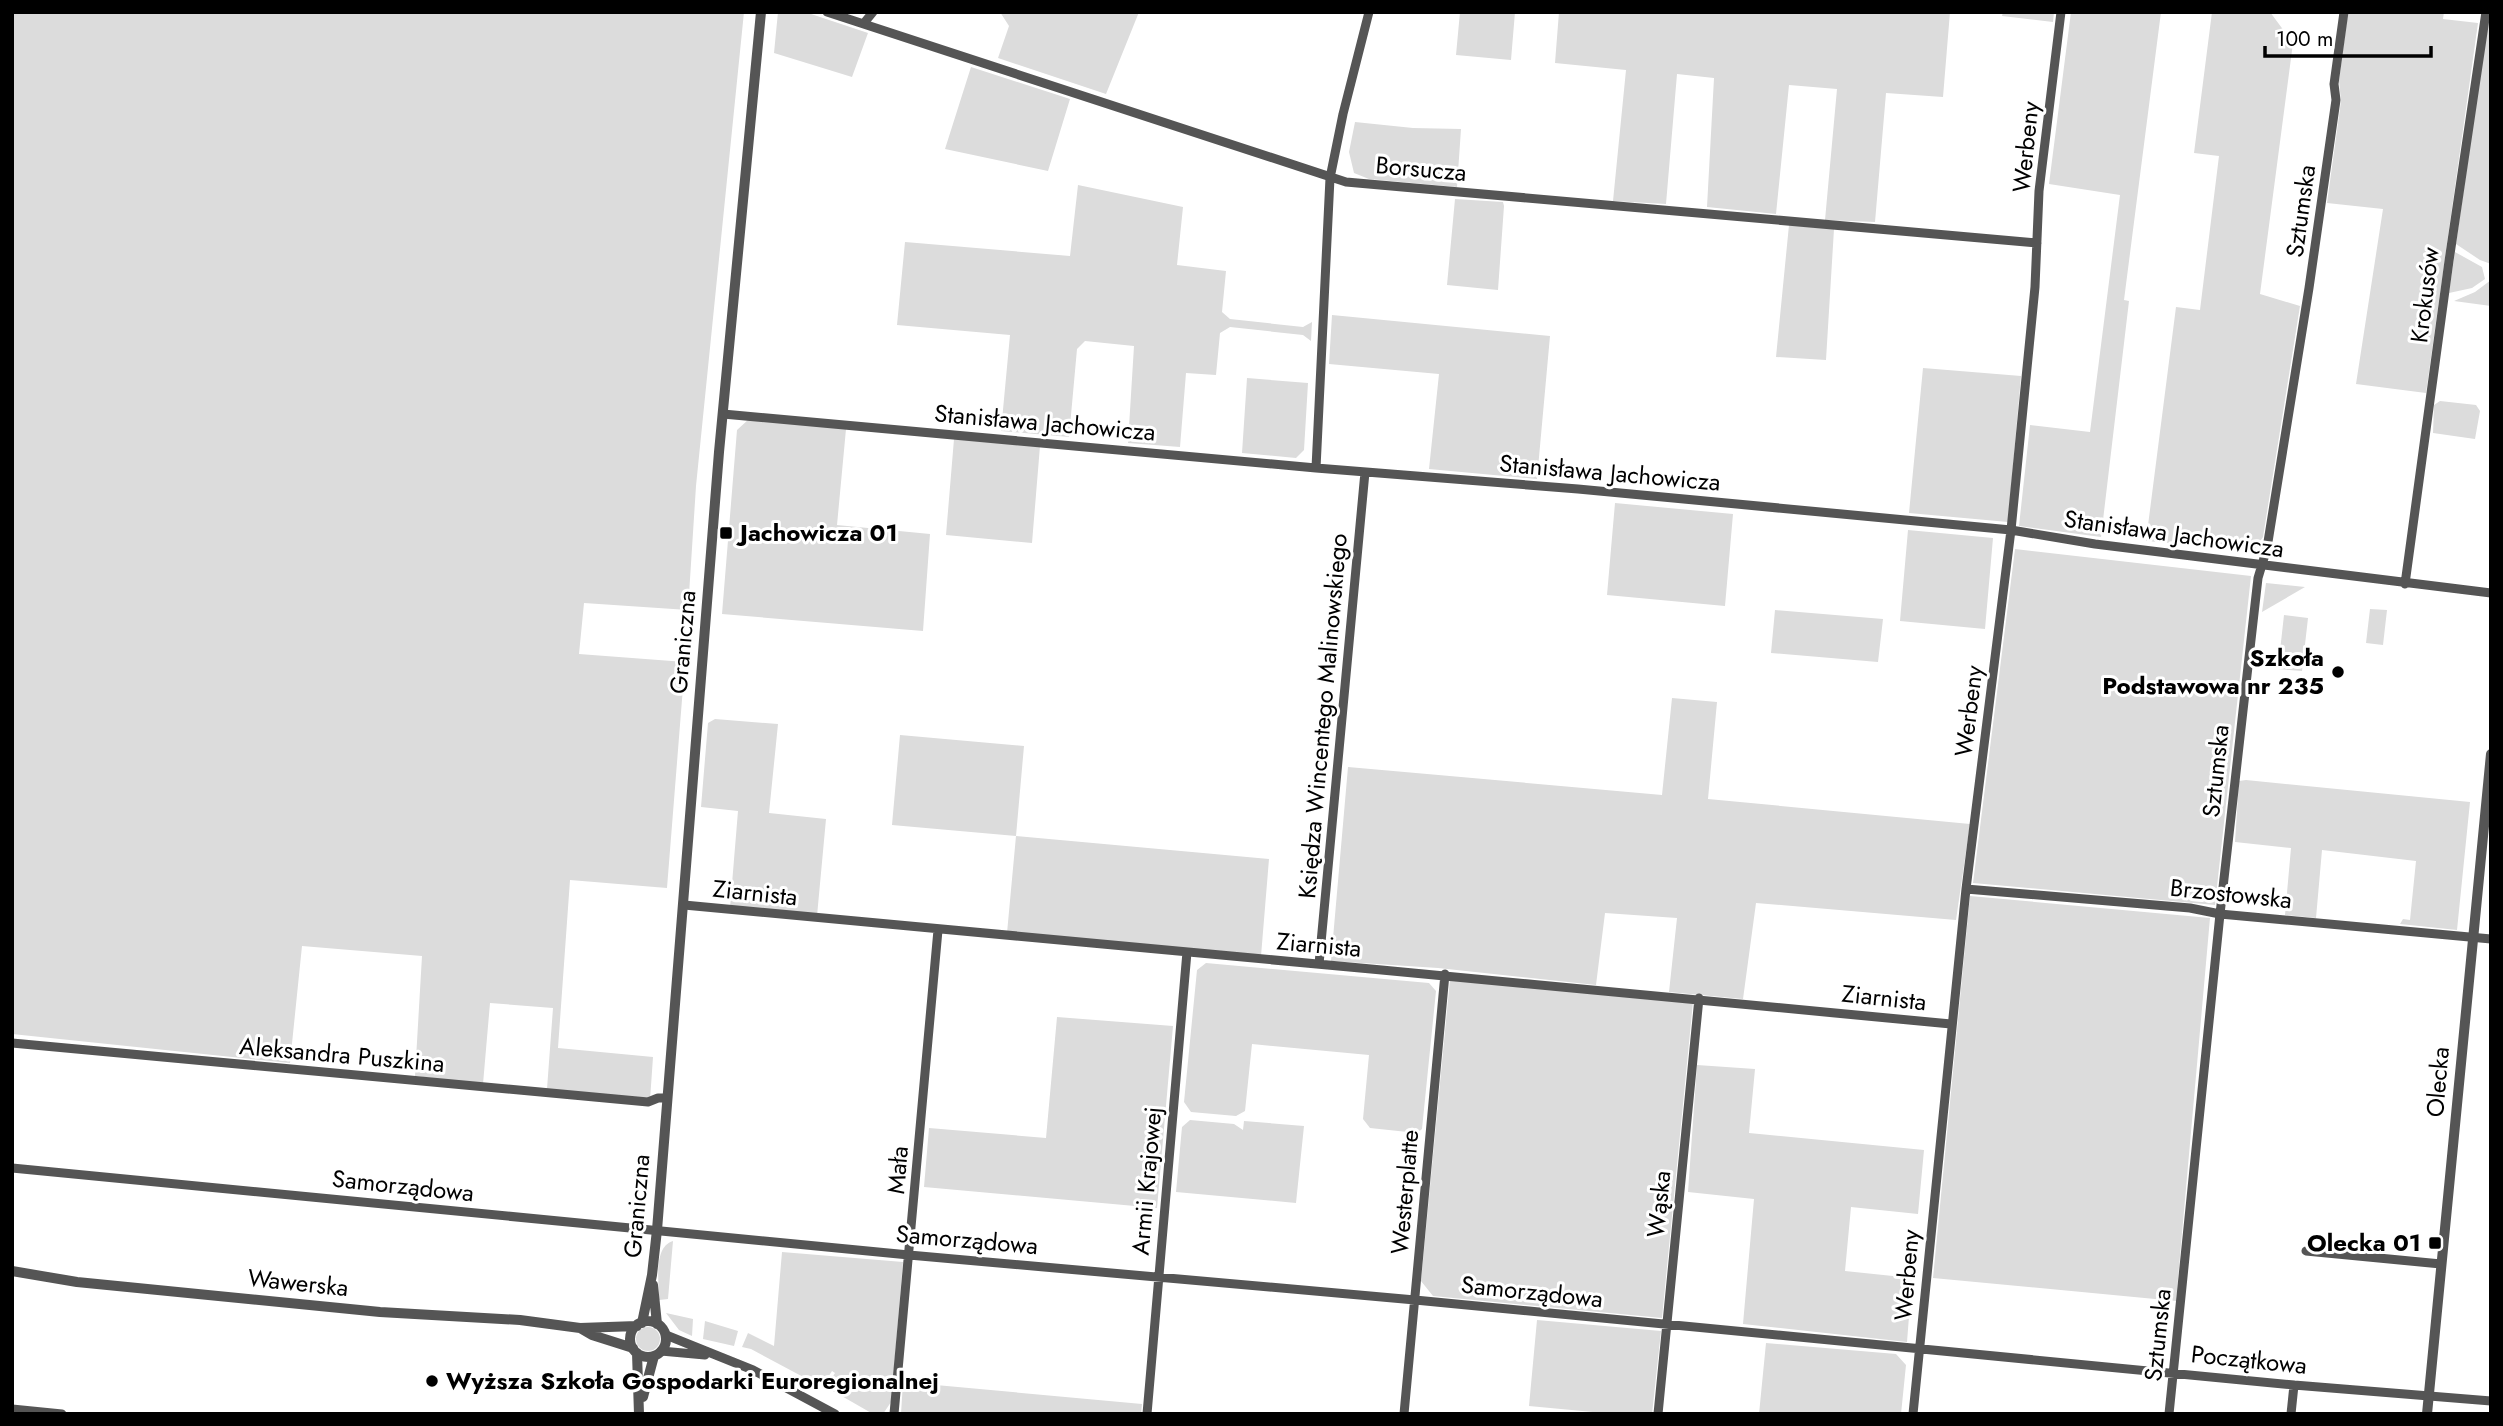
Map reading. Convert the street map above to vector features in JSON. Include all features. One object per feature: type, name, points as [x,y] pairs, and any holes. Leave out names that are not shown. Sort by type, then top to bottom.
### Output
[{"type":"street","name":"Graniczna","points":[[639,1325],[652,1275],[657,1230],[723,414],[761,12]]},
{"type":"street","name":"Borsucza","points":[[827,12],[1346,182],[2037,243]]},
{"type":"street","points":[[864,23],[873,12]]},
{"type":"street","points":[[1316,468],[1330,178],[1369,12]]},
{"type":"street","name":"Werbeny","points":[[1913,1414],[1951,1024],[2011,530],[2035,287],[2039,191],[2061,12]]},
{"type":"street","name":"Sztumska","points":[[2169,1414],[2220,914],[2261,566],[2267,548],[2309,288],[2336,100],[2334,84],[2344,12]]},
{"type":"street","name":"Krokusów","points":[[2405,584],[2486,12]]},
{"type":"street","name":"Stanisława Jachowicza","points":[[723,414],[2011,530],[2261,566],[2491,593]]},
{"type":"street","name":"Księdza Wincentego Malinowskiego","points":[[1319,964],[1365,472]]},
{"type":"street","name":"Olecka","points":[[2427,1414],[2491,754]]},
{"type":"street","name":"Brzostowska","points":[[1966,889],[2190,908],[2220,914],[2491,939]]},
{"type":"street","name":"Ziarnista","points":[[684,905],[1186,953],[1445,974],[1951,1024]]},
{"type":"street","name":"Mała","points":[[894,1414],[938,930]]},
{"type":"street","name":"Armii Krajowej","points":[[1147,1414],[1186,953]]},
{"type":"street","name":"Westerplatte","points":[[1404,1414],[1445,974]]},
{"type":"street","name":"Wąska","points":[[1658,1414],[1699,998]]},
{"type":"street","name":"Aleksandra Puszkina","points":[[12,1043],[648,1102],[667,1098]]},
{"type":"street","name":"Samorządowa","points":[[12,1168],[1919,1349]]},
{"type":"street","points":[[2306,1251],[2441,1264]]},
{"type":"street","name":"Wawerska","points":[[12,1271],[113,1286],[441,1317],[520,1320],[580,1328],[639,1325]]},
{"type":"street","name":"Graniczna","points":[[652,1275],[657,1324]]},
{"type":"street","points":[[640,1410],[635,1350],[631,1336],[639,1325],[653,1322],[666,1335],[752,1370],[835,1414]]},
{"type":"street","name":"Wawerska","points":[[580,1328],[635,1350]]},
{"type":"street","points":[[640,1410],[658,1353],[666,1343],[666,1335]]},
{"type":"street","name":"Początkowa","points":[[1919,1349],[2491,1401]]},
{"type":"street","points":[[635,1350],[642,1356],[658,1353],[714,1356]]},
{"type":"street","points":[[2291,1414],[2294,1385]]},
{"type":"street","points":[[12,1409],[62,1414]]},
{"type":"shaded area","points":[[12,12],[744,12],[696,486],[688,610],[584,603],[579,654],[685,662],[667,888],[570,880],[558,1048],[653,1057],[650,1100],[547,1089],[553,1008],[490,1003],[483,1084],[415,1076],[422,956],[302,946],[290,1063],[12,1034]]},
{"type":"shaded area","points":[[778,12],[805,12],[868,33],[852,77],[774,53]]},
{"type":"shaded area","points":[[1000,12],[1139,12],[1106,94],[998,58],[1009,26]]},
{"type":"shaded area","points":[[1460,12],[1515,12],[1511,60],[1456,55]]},
{"type":"shaded area","points":[[1559,12],[1950,12],[1943,97],[1886,93],[1875,222],[1825,220],[1837,89],[1789,85],[1776,214],[1707,207],[1714,78],[1677,74],[1666,204],[1613,201],[1626,70],[1555,63]]},
{"type":"shaded area","points":[[2003,12],[2054,12],[2053,22],[2002,16]]},
{"type":"shaded area","points":[[2071,12],[2161,12],[2124,300],[2129,301],[2101,537],[2019,526],[2030,425],[2090,432],[2120,195],[2049,184]]},
{"type":"shaded area","points":[[2212,12],[2270,12],[2293,43],[2260,294],[2300,306],[2263,537],[2254,550],[2146,541],[2176,307],[2200,310],[2219,156],[2194,153]]},
{"type":"shaded area","points":[[2348,12],[2444,12],[2443,19],[2478,23],[2426,393],[2356,384],[2383,209],[2327,203],[2341,101],[2339,81]]},
{"type":"shaded area","points":[[2491,12],[2491,264],[2456,244]]},
{"type":"shaded area","points":[[971,67],[1070,99],[1048,171],[945,149]]},
{"type":"shaded area","points":[[1355,122],[1413,128],[1461,129],[1457,187],[1369,179],[1354,173],[1349,152]]},
{"type":"shaded area","points":[[1078,185],[1183,207],[1177,265],[1226,271],[1222,312],[1230,319],[1303,327],[1312,322],[1311,341],[1303,335],[1230,327],[1220,333],[1216,375],[1186,373],[1180,447],[1128,443],[1134,346],[1085,341],[1077,349],[1069,437],[1001,431],[1010,335],[897,325],[905,242],[1070,256]]},
{"type":"shaded area","points":[[1455,199],[1503,202],[1498,290],[1447,285]]},
{"type":"shaded area","points":[[1789,225],[1834,229],[1826,360],[1776,357]]},
{"type":"shaded area","points":[[2455,252],[2482,267],[2485,279],[2472,288],[2449,293]]},
{"type":"shaded area","points":[[2491,280],[2491,306],[2454,301],[2475,292]]},
{"type":"shaded area","points":[[1332,315],[1550,336],[1537,479],[1429,469],[1439,374],[1329,364]]},
{"type":"shaded area","points":[[1923,368],[2021,376],[2008,522],[1909,513]]},
{"type":"shaded area","points":[[1247,378],[1308,383],[1304,450],[1296,458],[1242,453]]},
{"type":"shaded area","points":[[2440,401],[2476,405],[2480,411],[2475,439],[2433,433],[2434,405]]},
{"type":"shaded area","points":[[749,419],[846,429],[837,525],[930,534],[923,631],[722,614],[737,430]]},
{"type":"shaded area","points":[[954,439],[1040,446],[1032,543],[946,535]]},
{"type":"shaded area","points":[[1615,503],[1733,514],[1725,606],[1607,595]]},
{"type":"shaded area","points":[[1908,530],[1993,538],[1985,629],[1900,621]]},
{"type":"shaded area","points":[[2015,549],[2251,576],[2215,905],[1973,883]]},
{"type":"shaded area","points":[[2266,583],[2305,587],[2262,612]]},
{"type":"shaded area","points":[[2370,609],[2387,610],[2383,645],[2366,643]]},
{"type":"shaded area","points":[[1775,610],[1883,619],[1878,662],[1771,653]]},
{"type":"shaded area","points":[[2284,615],[2308,618],[2302,671],[2278,669]]},
{"type":"shaded area","points":[[1672,698],[1717,702],[1708,799],[1970,824],[1956,920],[1756,903],[1743,999],[1669,992],[1677,918],[1605,913],[1596,985],[1438,968],[1331,961],[1348,767],[1662,795]]},
{"type":"shaded area","points":[[715,719],[778,724],[769,813],[826,819],[817,916],[730,908],[738,811],[701,807],[708,723]]},
{"type":"shaded area","points":[[900,735],[1024,746],[1016,836],[892,825]]},
{"type":"shaded area","points":[[2239,781],[2470,802],[2457,930],[2400,924],[2403,919],[2410,920],[2416,861],[2322,850],[2316,918],[2285,915],[2291,848],[2235,842]]},
{"type":"shaded area","points":[[1016,836],[1269,859],[1261,956],[1007,933]]},
{"type":"shaded area","points":[[1970,896],[2210,918],[2176,1301],[1933,1278]]},
{"type":"shaded area","points":[[1206,963],[1429,983],[1436,991],[1422,1129],[1417,1133],[1370,1128],[1363,1119],[1369,1055],[1252,1044],[1245,1111],[1236,1116],[1191,1112],[1184,1102],[1197,970]]},
{"type":"shaded area","points":[[1450,979],[1693,1002],[1662,1318],[1433,1296],[1421,1281]]},
{"type":"shaded area","points":[[1057,1017],[1173,1026],[1157,1208],[924,1187],[929,1128],[1046,1138]]},
{"type":"shaded area","points":[[1697,1065],[1755,1069],[1749,1133],[1924,1150],[1918,1214],[1851,1207],[1845,1271],[1912,1278],[1907,1342],[1743,1324],[1754,1199],[1688,1192]]},
{"type":"shaded area","points":[[1190,1120],[1234,1124],[1243,1130],[1244,1121],[1304,1126],[1296,1203],[1176,1192],[1182,1127]]},
{"type":"shaded area","points":[[673,1241],[668,1299],[659,1300],[660,1258],[662,1250]]},
{"type":"shaded area","points":[[782,1252],[903,1262],[891,1402],[883,1414],[873,1414],[826,1387],[835,1373],[832,1371],[822,1387],[751,1349],[742,1347],[748,1333],[774,1346]]},
{"type":"shaded area","points":[[666,1313],[693,1319],[692,1336],[679,1330]]},
{"type":"shaded area","points":[[1537,1320],[1661,1331],[1652,1414],[1614,1414],[1529,1406]]},
{"type":"shaded area","points":[[705,1321],[738,1331],[734,1346],[703,1339]]},
{"type":"shaded area","points":[[648,1327],[657,1330],[660,1339],[657,1348],[648,1351],[639,1348],[636,1339],[639,1330]]},
{"type":"shaded area","points":[[1766,1343],[1896,1354],[1906,1365],[1901,1414],[1759,1414]]},
{"type":"shaded area","points":[[903,1382],[1142,1404],[1141,1414],[901,1414]]},
{"type":"place","name":"Jachowicza 01","points":[[726,533]]},
{"type":"place","name":"Szkoła Podstawowa nr 235","points":[[2338,672]]},
{"type":"place","name":"Olecka 01","points":[[2435,1243]]},
{"type":"place","name":"Wyższa Szkoła Gospodarki Euroregionalnej","points":[[432,1381]]}]
